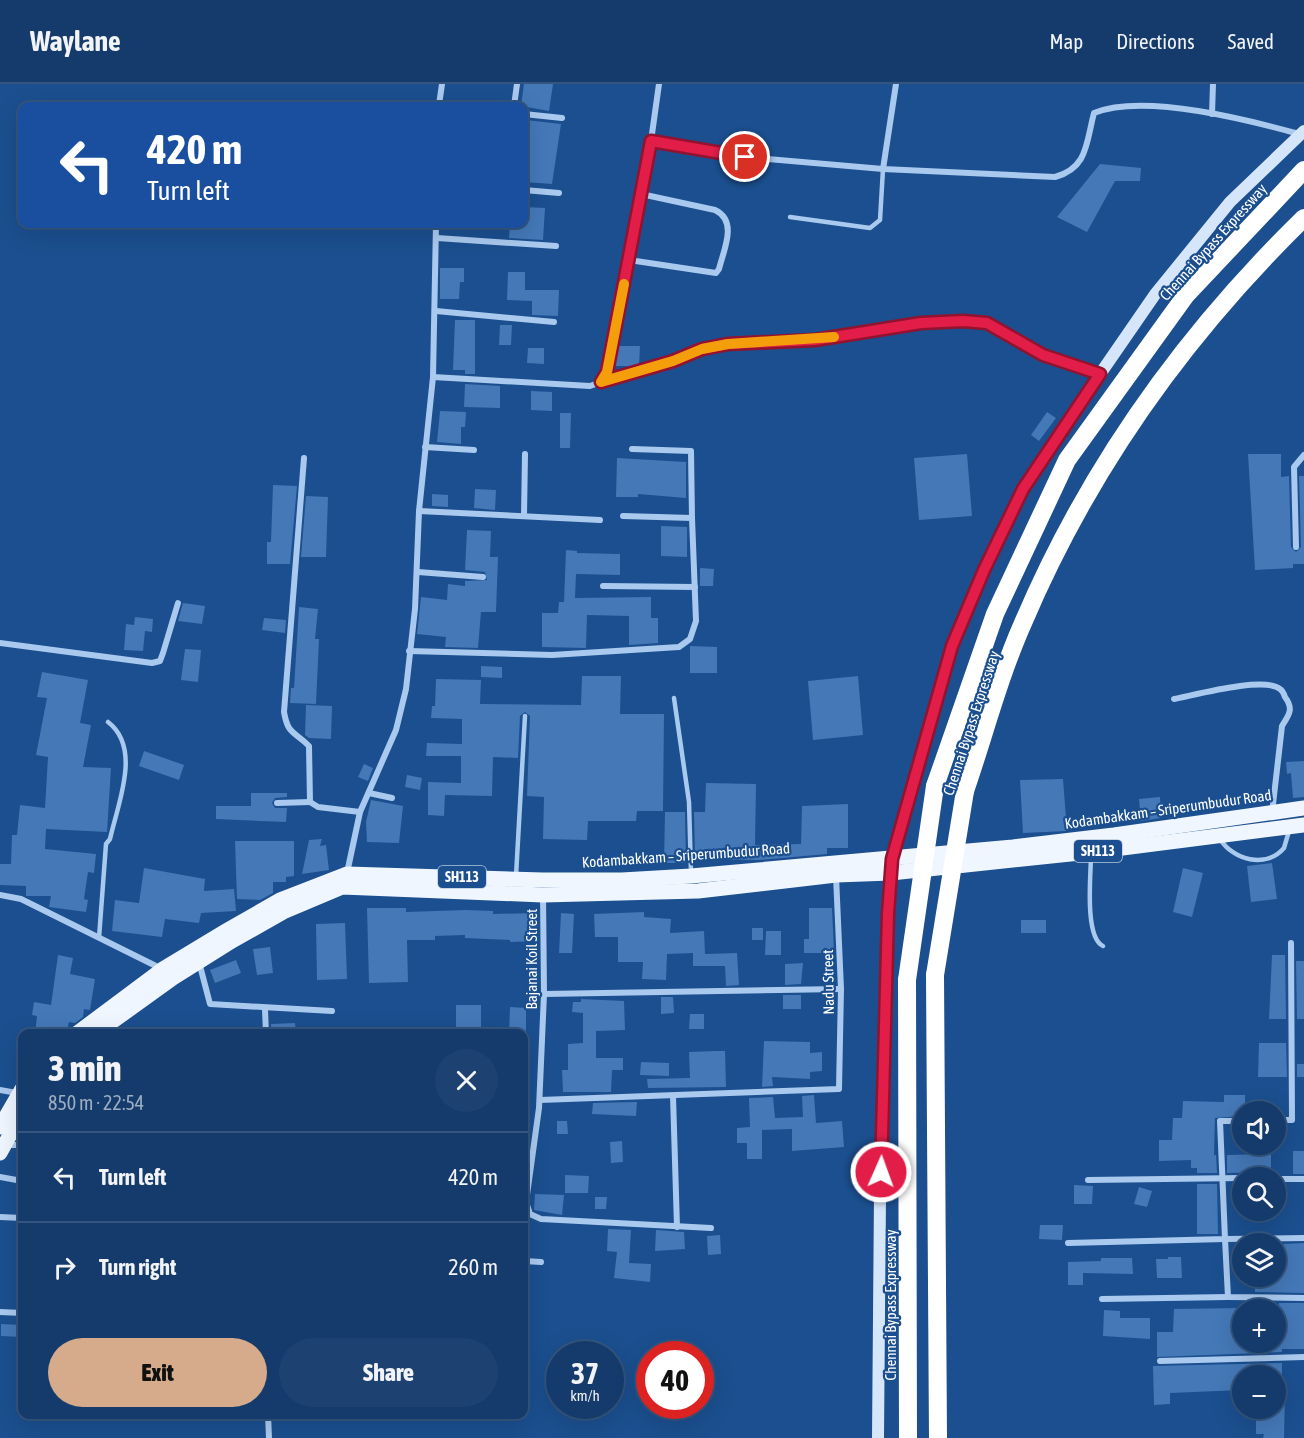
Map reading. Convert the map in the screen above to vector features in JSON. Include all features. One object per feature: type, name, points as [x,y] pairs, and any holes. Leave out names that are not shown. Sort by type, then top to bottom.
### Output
[{"type":"highway","name":"Chennai Bypass Expressway","points":[[908,1438],[907,980],[935,786],[995,614],[1067,460],[1185,295],[1304,170]]},
{"type":"highway","name":"Chennai Bypass Expressway","points":[[938,1438],[935,975],[965,791],[1022,625],[1059,543],[1105,463],[1155,387],[1265,255],[1304,218]]},
{"type":"main road","name":"Kodambakkam – Sriperumbudur Road","points":[[100,1029],[168,974],[199,962],[285,911],[342,887],[543,887],[698,891],[836,875],[1272,814],[1304,807]]},
{"type":"main road","name":"Kodambakkam – Sriperumbudur Road","points":[[84,1029],[280,900],[346,874],[516,879],[543,887],[622,880],[892,866],[1091,852],[1297,827]]},
{"type":"main road","points":[[0,1127],[18,1098]]},
{"type":"main road","points":[[2,1149],[18,1120]]},
{"type":"street","points":[[440,102],[442,84]]},
{"type":"street","points":[[515,102],[517,84]]},
{"type":"street","points":[[433,377],[590,386],[601,382],[607,372],[651,141],[659,84]]},
{"type":"street","points":[[884,170],[896,84]]},
{"type":"street","points":[[1212,114],[1213,84]]},
{"type":"street","points":[[651,141],[745,157],[884,170],[1055,177],[1071,173],[1082,160],[1094,113],[1108,107],[1128,105],[1233,116],[1302,133]]},
{"type":"street","points":[[528,114],[562,118]]},
{"type":"street","points":[[878,1438],[880,1194],[888,914],[892,866],[952,646],[984,570],[1023,489],[1100,374],[1156,293],[1230,202],[1302,133]]},
{"type":"street","points":[[528,190],[559,193]]},
{"type":"street","points":[[628,260],[716,273],[719,269],[727,234],[728,222],[725,214],[641,194]]},
{"type":"street","points":[[346,874],[360,812],[396,730],[406,689],[418,572],[419,511],[433,377],[436,228]]},
{"type":"street","points":[[437,238],[556,246]]},
{"type":"street","points":[[436,311],[554,322]]},
{"type":"street","points":[[425,447],[474,450]]},
{"type":"street","points":[[409,651],[552,655],[679,647],[690,639],[696,621],[691,451],[632,449]]},
{"type":"street","points":[[524,516],[525,454]]},
{"type":"street","points":[[1296,547],[1294,467],[1304,454]]},
{"type":"street","points":[[304,458],[284,711],[286,726],[292,735],[302,738],[309,746],[310,802]]},
{"type":"street","points":[[419,511],[600,520]]},
{"type":"street","points":[[623,516],[692,518]]},
{"type":"street","points":[[418,572],[483,577]]},
{"type":"street","points":[[603,586],[694,587]]},
{"type":"street","points":[[0,643],[152,663],[160,661],[178,603]]},
{"type":"street","points":[[1174,699],[1250,685],[1267,685],[1280,689],[1290,704],[1290,714],[1282,726],[1276,754],[1271,831]]},
{"type":"street","points":[[369,793],[392,798]]},
{"type":"street","points":[[277,803],[310,802],[318,807],[360,812]]},
{"type":"street","name":"Nadu Street","points":[[673,1096],[839,1089],[841,989],[836,875]]},
{"type":"street","name":"Bajanai Koil Street","points":[[528,1187],[540,1100],[544,994],[543,887]]},
{"type":"street","points":[[0,895],[21,899],[168,974]]},
{"type":"street","points":[[1286,1120],[1293,1120],[1291,943]]},
{"type":"street","points":[[199,962],[210,1004],[265,1009],[332,1011]]},
{"type":"street","points":[[544,994],[841,989]]},
{"type":"street","points":[[265,1009],[266,1029]]},
{"type":"street","points":[[0,1090],[18,1093]]},
{"type":"street","points":[[540,1100],[673,1096],[677,1227],[711,1228]]},
{"type":"street","points":[[1228,1297],[1220,1121],[1232,1120]]},
{"type":"street","points":[[2,1149],[18,1146]]},
{"type":"street","points":[[0,1177],[18,1181]]},
{"type":"street","points":[[1088,1179],[1232,1179]]},
{"type":"street","points":[[1286,1179],[1304,1179]]},
{"type":"street","name":"Bajanai Koil Street","points":[[528,1208],[530,1214],[541,1219],[677,1227]]},
{"type":"street","points":[[0,1217],[18,1218]]},
{"type":"street","points":[[1068,1243],[1304,1238]]},
{"type":"street","points":[[528,1261],[541,1262]]},
{"type":"street","points":[[1102,1299],[1304,1298]]},
{"type":"street","points":[[0,1312],[18,1313]]},
{"type":"street","points":[[1160,1361],[1304,1357]]},
{"type":"street","points":[[268,1419],[269,1438]]},
{"type":"lane","points":[[789,217],[870,228],[876,226],[880,220],[884,170]]},
{"type":"lane","points":[[601,382],[673,361],[702,349],[728,344],[815,340],[921,323],[963,321],[987,323],[1043,355],[1100,374]]},
{"type":"lane","points":[[674,698],[689,802],[691,876]]},
{"type":"lane","points":[[516,879],[525,716]]},
{"type":"lane","points":[[99,938],[106,844],[110,839],[127,753],[124,738],[108,722]]},
{"type":"lane","points":[[1219,837],[1234,855],[1248,859],[1267,858],[1284,848],[1297,827]]},
{"type":"lane","points":[[1091,852],[1092,881],[1088,896],[1095,936],[1098,944],[1103,946]]},
{"type":"building","points":[[524,84],[553,84],[549,111],[528,107],[528,102],[522,102]]},
{"type":"building","points":[[528,120],[561,124],[552,184],[528,182]]},
{"type":"building","points":[[1100,164],[1141,168],[1140,181],[1115,181],[1087,232],[1057,217]]},
{"type":"building","points":[[528,207],[545,208],[543,240],[509,238],[510,228],[528,228]]},
{"type":"building","points":[[440,268],[464,268],[464,282],[460,282],[459,299],[440,299]]},
{"type":"building","points":[[508,272],[525,272],[525,290],[559,290],[558,316],[532,315],[532,301],[507,300]]},
{"type":"building","points":[[455,320],[475,320],[475,374],[465,374],[465,370],[453,370]]},
{"type":"building","points":[[500,325],[512,325],[511,345],[499,345]]},
{"type":"building","points":[[617,346],[640,346],[639,366],[615,366]]},
{"type":"building","points":[[528,348],[544,348],[544,364],[527,363]]},
{"type":"building","points":[[465,384],[500,386],[500,408],[464,407]]},
{"type":"building","points":[[531,391],[552,392],[552,411],[531,410]]},
{"type":"building","points":[[440,411],[466,412],[465,427],[461,427],[461,444],[437,442]]},
{"type":"building","points":[[1047,412],[1056,418],[1039,441],[1031,435]]},
{"type":"building","points":[[560,413],[571,413],[570,448],[560,448]]},
{"type":"building","points":[[967,454],[972,516],[919,520],[914,458]]},
{"type":"building","points":[[1248,454],[1281,454],[1281,477],[1289,476],[1291,547],[1296,552],[1301,547],[1299,476],[1304,476],[1304,564],[1293,564],[1293,568],[1255,570]]},
{"type":"building","points":[[617,458],[686,462],[686,498],[638,494],[638,497],[616,497]]},
{"type":"building","points":[[273,485],[297,486],[290,564],[267,564],[267,542],[271,542]]},
{"type":"building","points":[[475,489],[496,490],[495,510],[474,508]]},
{"type":"building","points":[[432,494],[448,495],[448,507],[432,506]]},
{"type":"building","points":[[306,496],[328,497],[326,557],[301,557]]},
{"type":"building","points":[[661,526],[687,527],[687,557],[661,556]]},
{"type":"building","points":[[467,530],[491,531],[490,557],[498,557],[496,612],[481,612],[478,648],[445,647],[446,637],[417,634],[421,597],[447,600],[448,584],[465,586],[465,581],[487,580],[485,572],[465,570]]},
{"type":"building","points":[[566,550],[577,551],[577,553],[620,554],[620,575],[576,574],[575,598],[651,597],[651,618],[658,618],[658,643],[629,645],[629,616],[587,615],[586,648],[542,647],[542,613],[558,613],[559,602],[564,602]]},
{"type":"building","points":[[700,568],[714,569],[713,586],[700,586]]},
{"type":"building","points":[[183,603],[205,606],[202,624],[178,621]]},
{"type":"building","points":[[299,607],[318,609],[315,639],[319,639],[316,704],[290,703],[291,688],[294,688]]},
{"type":"building","points":[[135,617],[153,619],[152,632],[145,631],[143,651],[124,650],[126,624],[134,625]]},
{"type":"building","points":[[264,618],[286,620],[285,633],[262,630]]},
{"type":"building","points":[[690,646],[717,647],[717,673],[690,673]]},
{"type":"building","points":[[185,649],[201,650],[198,682],[181,680]]},
{"type":"building","points":[[481,666],[502,667],[502,678],[481,677]]},
{"type":"building","points":[[42,672],[88,680],[80,723],[91,725],[83,767],[111,768],[107,832],[46,829],[45,849],[96,854],[94,873],[88,872],[84,899],[88,900],[86,912],[49,907],[51,896],[26,896],[26,886],[0,885],[0,864],[11,864],[12,835],[17,835],[20,805],[45,808],[48,757],[36,755],[47,698],[37,697]]},
{"type":"building","points":[[582,676],[621,676],[620,714],[664,714],[663,811],[637,811],[636,821],[588,821],[587,840],[543,839],[544,797],[527,796],[530,716],[525,712],[520,716],[518,758],[493,757],[492,796],[445,795],[444,816],[428,815],[428,782],[461,783],[461,756],[426,756],[427,743],[462,744],[462,719],[431,718],[432,706],[435,706],[436,679],[481,680],[480,704],[581,705]]},
{"type":"building","points":[[858,676],[863,735],[813,740],[808,681]]},
{"type":"building","points":[[306,705],[332,706],[331,739],[309,738],[305,735]]},
{"type":"building","points":[[144,751],[184,765],[179,780],[139,766]]},
{"type":"building","points":[[1304,761],[1304,797],[1293,798],[1291,773],[1287,774],[1286,762]]},
{"type":"building","points":[[364,764],[373,768],[368,781],[358,777]]},
{"type":"building","points":[[407,775],[422,778],[420,790],[405,787]]},
{"type":"building","points":[[1063,779],[1067,831],[1023,833],[1020,780]]},
{"type":"building","points":[[706,783],[756,784],[755,845],[801,844],[802,806],[848,804],[848,848],[827,848],[827,854],[759,860],[695,859],[694,812],[705,812]]},
{"type":"building","points":[[251,793],[287,793],[287,797],[275,798],[272,803],[275,808],[287,808],[286,822],[216,819],[216,806],[251,806]]},
{"type":"building","points":[[1160,797],[1161,818],[1141,821],[1139,799]]},
{"type":"building","points":[[371,800],[403,806],[399,843],[367,842],[366,822]]},
{"type":"building","points":[[665,812],[685,812],[686,863],[664,863]]},
{"type":"building","points":[[322,839],[320,846],[326,845],[329,870],[302,874],[309,840]]},
{"type":"building","points":[[235,841],[294,841],[294,876],[286,877],[286,882],[273,882],[273,893],[260,900],[237,899]]},
{"type":"building","points":[[1272,863],[1277,899],[1251,902],[1247,866]]},
{"type":"building","points":[[144,868],[205,879],[204,891],[234,889],[236,911],[201,913],[199,923],[165,919],[162,937],[112,931],[115,900],[139,903]]},
{"type":"building","points":[[1183,868],[1203,873],[1192,917],[1173,912]]},
{"type":"building","points":[[367,908],[406,908],[406,912],[466,910],[493,911],[493,914],[538,913],[538,941],[510,942],[510,940],[465,938],[465,935],[435,936],[435,940],[407,940],[408,982],[369,983]]},
{"type":"building","points":[[809,908],[832,908],[834,953],[804,953],[804,939],[809,939]]},
{"type":"building","points":[[644,912],[644,917],[671,919],[670,933],[704,931],[705,954],[737,953],[739,985],[726,986],[725,966],[693,966],[693,953],[667,954],[666,980],[642,979],[643,962],[618,962],[618,937],[595,937],[594,914]]},
{"type":"building","points":[[561,913],[574,914],[572,953],[559,953]]},
{"type":"building","points":[[1021,920],[1046,920],[1046,933],[1021,933]]},
{"type":"building","points":[[345,923],[347,979],[317,980],[316,924]]},
{"type":"building","points":[[752,928],[763,928],[763,940],[752,940]]},
{"type":"building","points":[[766,931],[781,931],[781,955],[765,955]]},
{"type":"building","points":[[270,947],[273,973],[257,975],[253,949]]},
{"type":"building","points":[[58,955],[73,958],[70,974],[95,979],[90,1010],[84,1009],[83,1017],[75,1023],[69,1022],[67,1029],[36,1029],[37,1016],[32,1015],[34,1002],[51,1005]]},
{"type":"building","points":[[1272,955],[1285,955],[1286,1019],[1269,1019]]},
{"type":"building","points":[[236,960],[241,973],[215,983],[210,970]]},
{"type":"building","points":[[1296,961],[1304,961],[1304,1019],[1297,1019]]},
{"type":"building","points":[[803,963],[801,984],[785,985],[785,964]]},
{"type":"building","points":[[783,995],[801,995],[801,1009],[783,1009]]},
{"type":"building","points":[[661,997],[673,997],[674,1013],[661,1014]]},
{"type":"building","points":[[581,999],[624,1001],[625,1030],[596,1031],[596,1058],[623,1058],[623,1070],[612,1070],[611,1092],[563,1092],[562,1070],[568,1070],[568,1044],[583,1043],[583,1013],[572,1012],[573,1002],[581,1002]]},
{"type":"building","points":[[456,1005],[481,1005],[481,1029],[456,1029]]},
{"type":"building","points":[[510,1007],[526,1008],[526,1029],[509,1029]]},
{"type":"building","points":[[690,1014],[704,1014],[704,1029],[689,1029]]},
{"type":"building","points":[[295,1023],[296,1029],[271,1029],[271,1024]]},
{"type":"building","points":[[764,1041],[810,1042],[810,1053],[822,1052],[822,1071],[810,1072],[810,1079],[772,1077],[773,1086],[762,1087]]},
{"type":"building","points":[[1259,1043],[1286,1043],[1287,1077],[1258,1077]]},
{"type":"building","points":[[725,1051],[726,1087],[648,1088],[647,1079],[690,1078],[689,1052]]},
{"type":"building","points":[[641,1062],[669,1063],[669,1076],[640,1075]]},
{"type":"building","points":[[1297,1064],[1304,1064],[1304,1077],[1297,1077]]},
{"type":"building","points":[[814,1095],[816,1123],[842,1121],[844,1147],[792,1151],[792,1129],[762,1130],[762,1159],[747,1159],[747,1143],[737,1143],[737,1128],[750,1127],[749,1098],[773,1097],[775,1118],[803,1117],[802,1096]]},
{"type":"building","points":[[1224,1095],[1245,1095],[1245,1101],[1232,1101],[1232,1117],[1215,1118],[1214,1155],[1216,1155],[1217,1173],[1197,1173],[1197,1168],[1191,1168],[1191,1160],[1159,1161],[1159,1140],[1172,1140],[1173,1118],[1182,1118],[1183,1101],[1224,1102]]},
{"type":"building","points":[[637,1102],[636,1116],[592,1114],[593,1103]]},
{"type":"building","points":[[557,1121],[567,1121],[568,1134],[557,1134]]},
{"type":"building","points":[[622,1141],[623,1162],[611,1163],[610,1142]]},
{"type":"building","points":[[1293,1151],[1304,1151],[1304,1174],[1293,1174]]},
{"type":"building","points":[[1227,1155],[1271,1155],[1271,1167],[1232,1167],[1232,1173],[1227,1173]]},
{"type":"building","points":[[565,1175],[589,1176],[588,1193],[565,1193]]},
{"type":"building","points":[[1197,1184],[1217,1184],[1218,1234],[1197,1234]]},
{"type":"building","points":[[1074,1185],[1093,1186],[1092,1204],[1074,1204]]},
{"type":"building","points":[[1139,1187],[1152,1191],[1147,1207],[1134,1204]]},
{"type":"building","points":[[535,1194],[564,1195],[562,1215],[534,1210]]},
{"type":"building","points":[[595,1197],[607,1197],[606,1209],[595,1209]]},
{"type":"building","points":[[1040,1225],[1063,1225],[1062,1240],[1039,1239]]},
{"type":"building","points":[[608,1229],[631,1230],[629,1263],[651,1264],[650,1282],[614,1278],[617,1252],[607,1251]]},
{"type":"building","points":[[656,1230],[684,1232],[685,1249],[655,1251]]},
{"type":"building","points":[[720,1235],[721,1254],[708,1255],[707,1236]]},
{"type":"building","points":[[1304,1243],[1304,1293],[1255,1292],[1255,1287],[1286,1287],[1286,1244]]},
{"type":"building","points":[[1168,1257],[1181,1257],[1182,1278],[1157,1278],[1156,1259],[1168,1259]]},
{"type":"building","points":[[1101,1258],[1132,1258],[1133,1274],[1083,1273],[1083,1285],[1068,1285],[1068,1262],[1101,1261]]},
{"type":"building","points":[[1286,1303],[1304,1303],[1304,1349],[1286,1349]]},
{"type":"building","points":[[1232,1308],[1232,1353],[1257,1353],[1157,1357],[1157,1332],[1173,1332],[1174,1309]]},
{"type":"building","points":[[1104,1310],[1120,1311],[1120,1318],[1150,1318],[1150,1339],[1103,1336]]},
{"type":"building","points":[[1,1324],[18,1325],[18,1337],[1,1336]]},
{"type":"building","points":[[1282,1363],[1282,1365],[1232,1365],[1232,1390],[1170,1393],[1170,1404],[1154,1405],[1153,1366]]},
{"type":"building","points":[[1256,1419],[1284,1419],[1284,1438],[1263,1438],[1264,1434],[1256,1434]]},
{"type":"slow traffic","points":[[624,284],[607,372],[601,382],[673,361],[702,349],[728,344],[834,337]]},
{"type":"route","points":[[745,157],[651,141],[607,372],[601,382],[673,361],[702,349],[728,344],[815,340],[921,323],[963,321],[987,323],[1043,355],[1100,374],[1023,489],[984,570],[952,646],[905,820],[892,859],[888,914],[881,1172]]}]
